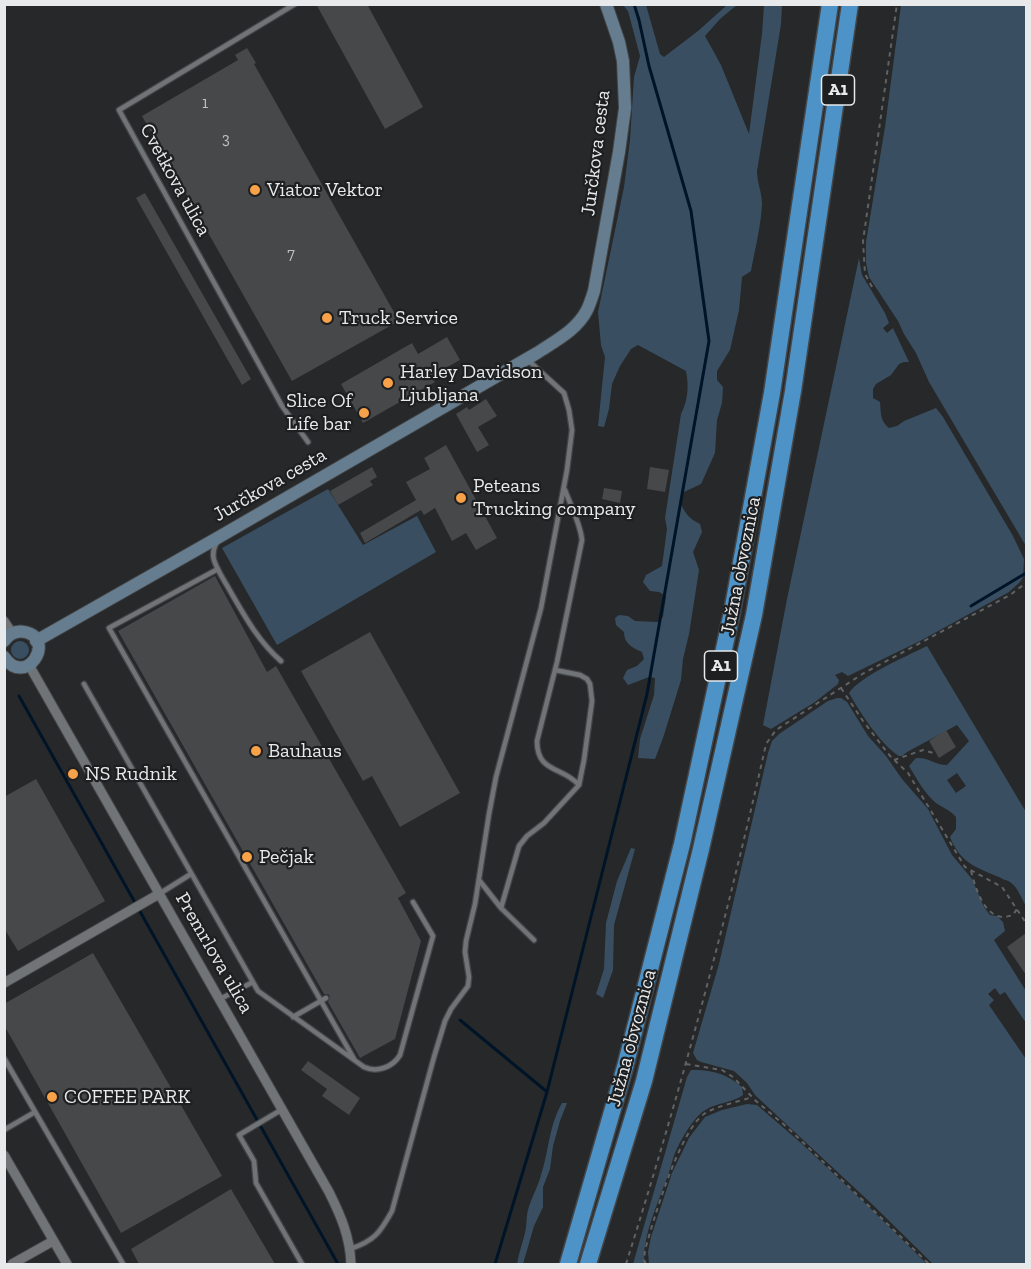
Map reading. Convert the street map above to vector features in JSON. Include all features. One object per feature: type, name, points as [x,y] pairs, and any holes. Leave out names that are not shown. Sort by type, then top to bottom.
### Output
[{"type":"highway","name":"Južna obvoznica","points":[[568,1264],[625,1067],[682,844],[732,612],[772,393],[830,4]]},
{"type":"highway","name":"Južna obvoznica","points":[[588,1264],[644,1081],[702,849],[754,615],[793,392],[850,4]]},
{"type":"street","name":"Jurčkova cesta","points":[[36,641],[527,359],[576,326],[587,310],[594,291],[625,108],[623,61],[606,4]]},
{"type":"street","points":[[4,621],[8,637],[16,632],[26,632],[38,645],[36,658],[25,667],[16,667],[5,658]]},
{"type":"street","name":"Premrlova ulica","points":[[29,665],[329,1192],[342,1217],[350,1249],[351,1264]]},
{"type":"street","points":[[4,983],[159,894]]},
{"type":"street","points":[[4,1155],[67,1264]]},
{"type":"street","points":[[12,1264],[53,1241]]},
{"type":"lane","name":"Cvetkova ulica","points":[[295,4],[119,110],[282,406],[308,442]]},
{"type":"lane","points":[[350,1249],[363,1244],[382,1230],[392,1211],[442,1030],[451,1009],[468,986],[470,977],[465,952],[466,941],[479,880],[489,814],[496,777],[541,608],[564,487],[572,430],[564,393],[527,359]]},
{"type":"lane","points":[[564,487],[577,516],[582,540],[537,749],[541,761],[579,785]]},
{"type":"lane","points":[[219,537],[213,553],[218,568],[247,620],[260,639],[281,661]]},
{"type":"lane","points":[[218,568],[109,628],[324,1000],[356,1061]]},
{"type":"lane","points":[[501,908],[519,846],[579,785],[592,701],[590,684],[580,675],[555,670]]},
{"type":"lane","points":[[84,684],[258,991],[370,1070],[382,1069],[392,1064],[400,1055],[433,936],[413,902]]},
{"type":"lane","points":[[159,894],[191,874]]},
{"type":"lane","points":[[479,880],[501,908],[534,939]]},
{"type":"lane","points":[[220,999],[253,982]]},
{"type":"lane","points":[[294,1017],[324,1000]]},
{"type":"lane","points":[[4,1058],[123,1264]]},
{"type":"lane","points":[[281,1110],[240,1135],[254,1161],[255,1183],[302,1264]]},
{"type":"lane","points":[[4,1130],[35,1112]]},
{"type":"path","points":[[872,287],[865,274],[862,241],[897,4]]},
{"type":"path","points":[[626,1264],[686,1064],[743,848],[766,744],[776,730],[864,673],[1010,595],[1026,583]]},
{"type":"path","points":[[841,688],[863,721],[894,760],[908,773],[965,867],[1002,887],[1026,923]]},
{"type":"path","points":[[894,760],[923,750],[933,753]]},
{"type":"path","points":[[970,870],[982,902],[991,912],[1002,917],[1013,915],[1017,909]]},
{"type":"path","points":[[686,1064],[723,1070],[734,1077],[752,1097],[788,1128],[929,1264]]},
{"type":"path","points":[[646,1264],[645,1250],[664,1189],[693,1126],[704,1114],[752,1097]]},
{"type":"shaded area","points":[[623,5],[646,5],[660,54],[664,57],[727,5],[737,5],[705,36],[721,65],[749,134],[764,5],[782,5],[781,24],[757,171],[762,200],[760,221],[751,271],[742,277],[739,310],[730,350],[717,371],[717,380],[723,387],[722,403],[717,420],[715,453],[701,484],[684,492],[680,502],[688,515],[700,524],[702,532],[693,552],[699,570],[681,680],[655,759],[638,758],[640,739],[654,695],[655,678],[649,677],[628,685],[623,678],[627,670],[637,666],[644,659],[642,652],[627,643],[624,632],[616,625],[615,618],[619,615],[628,616],[635,621],[658,622],[663,617],[666,596],[650,591],[643,582],[646,575],[662,566],[667,529],[665,518],[687,382],[686,371],[638,345],[631,349],[620,366],[612,384],[604,427],[598,426],[605,357],[601,345],[598,312],[624,187],[634,77],[640,56],[628,11]]},
{"type":"shaded area","points":[[901,5],[1026,5],[1026,546],[929,382],[898,321],[869,277],[866,242],[885,127]]},
{"type":"shaded area","points":[[859,258],[862,275],[889,323],[883,328],[887,333],[893,328],[909,362],[899,364],[891,375],[876,384],[873,389],[873,398],[880,402],[884,423],[889,428],[897,426],[936,408],[1013,536],[1024,559],[1023,577],[1009,592],[920,641],[848,676],[842,672],[835,675],[839,680],[838,684],[815,702],[771,729],[763,725],[787,599]]},
{"type":"shaded area","points":[[328,489],[363,545],[417,516],[436,552],[277,645],[222,548]]},
{"type":"shaded area","points":[[20,641],[26,644],[29,650],[26,656],[20,659],[14,656],[11,650],[14,644]]},
{"type":"shaded area","points":[[927,646],[1026,812],[1026,906],[1013,884],[964,859],[950,837],[956,829],[956,817],[932,799],[909,766],[916,758],[947,765],[969,741],[957,725],[899,756],[878,736],[849,693],[873,673]],"holes":[[[957,773],[966,786],[956,793],[947,780]]]},
{"type":"shaded area","points":[[837,698],[847,702],[868,736],[928,809],[952,855],[972,879],[984,907],[990,915],[997,916],[1003,922],[1005,931],[994,940],[1026,991],[1026,1023],[1005,992],[1000,995],[995,988],[988,994],[994,1000],[989,1005],[1026,1059],[1026,1264],[933,1264],[755,1095],[747,1083],[734,1071],[701,1062],[693,1053],[719,964],[772,741],[828,701]]},
{"type":"shaded area","points":[[631,848],[635,849],[614,925],[613,970],[603,998],[596,994],[604,969],[606,923],[617,881]]},
{"type":"shaded area","points":[[691,1070],[705,1070],[725,1076],[742,1087],[743,1095],[709,1108],[697,1117],[688,1129],[675,1153],[652,1220],[645,1244],[645,1264],[633,1264],[687,1077]]},
{"type":"shaded area","points":[[562,1103],[567,1103],[543,1187],[543,1207],[534,1226],[523,1264],[517,1264],[526,1230],[528,1210],[544,1166],[554,1120]]},
{"type":"shaded area","points":[[747,1104],[757,1105],[801,1143],[927,1264],[649,1264],[648,1252],[651,1237],[672,1173],[689,1138],[705,1117]]},
{"type":"building","points":[[316,4],[367,4],[423,107],[385,129]]},
{"type":"building","points":[[247,48],[399,321],[292,381],[142,116],[238,60],[235,55]]},
{"type":"building","points":[[145,193],[251,379],[242,385],[136,198]]},
{"type":"building","name":"Harley Davidson Ljubljana","points":[[447,337],[460,360],[431,376],[435,382],[363,423],[341,384],[412,343],[418,354]]},
{"type":"building","points":[[486,399],[497,416],[478,427],[489,445],[477,452],[456,414],[467,407],[469,410]]},
{"type":"building","points":[[446,445],[497,538],[476,550],[466,533],[452,541],[435,508],[424,515],[421,510],[365,543],[360,533],[416,500],[406,482],[430,469],[424,458]]},
{"type":"building","points":[[372,467],[377,477],[370,481],[373,485],[338,505],[330,491]]},
{"type":"building","points":[[650,467],[669,470],[665,492],[647,489]]},
{"type":"building","points":[[604,488],[622,491],[620,503],[602,499]]},
{"type":"building","name":"Bauhaus","points":[[215,576],[267,672],[276,666],[406,893],[398,898],[421,941],[395,1039],[360,1058],[328,1002],[330,996],[324,994],[118,631]]},
{"type":"building","points":[[370,632],[460,793],[400,827],[372,776],[363,781],[301,671]]},
{"type":"building","points":[[946,730],[956,747],[939,758],[929,741]]},
{"type":"building","points":[[36,779],[105,901],[18,951],[4,928],[4,797]]},
{"type":"building","points":[[1026,933],[1026,975],[1007,947]]},
{"type":"building","points":[[93,953],[222,1176],[121,1233],[4,1025],[4,1004]]},
{"type":"building","points":[[308,1061],[360,1098],[349,1115],[322,1096],[327,1089],[301,1070]]},
{"type":"building","points":[[231,1189],[275,1264],[139,1264],[131,1249]]},
{"type":"waterway","points":[[495,1264],[547,1092],[647,694],[709,341],[691,211],[649,66],[634,4]]},
{"type":"waterway","points":[[971,606],[1026,573]]},
{"type":"waterway","points":[[19,696],[338,1264]]},
{"type":"waterway","points":[[460,1020],[546,1091]]},
{"type":"place","name":"Viator Vektor","points":[[255,190]]},
{"type":"place","name":"Truck Service","points":[[327,318]]},
{"type":"place","name":"Harley Davidson Ljubljana","points":[[388,383]]},
{"type":"place","name":"Slice Of Life bar","points":[[364,413]]},
{"type":"place","name":"Peteans Trucking company","points":[[461,498]]},
{"type":"place","name":"Bauhaus","points":[[256,751]]},
{"type":"place","name":"NS Rudnik","points":[[73,774]]},
{"type":"place","name":"Pečjak","points":[[247,857]]},
{"type":"place","name":"COFFEE PARK","points":[[52,1097]]}]
